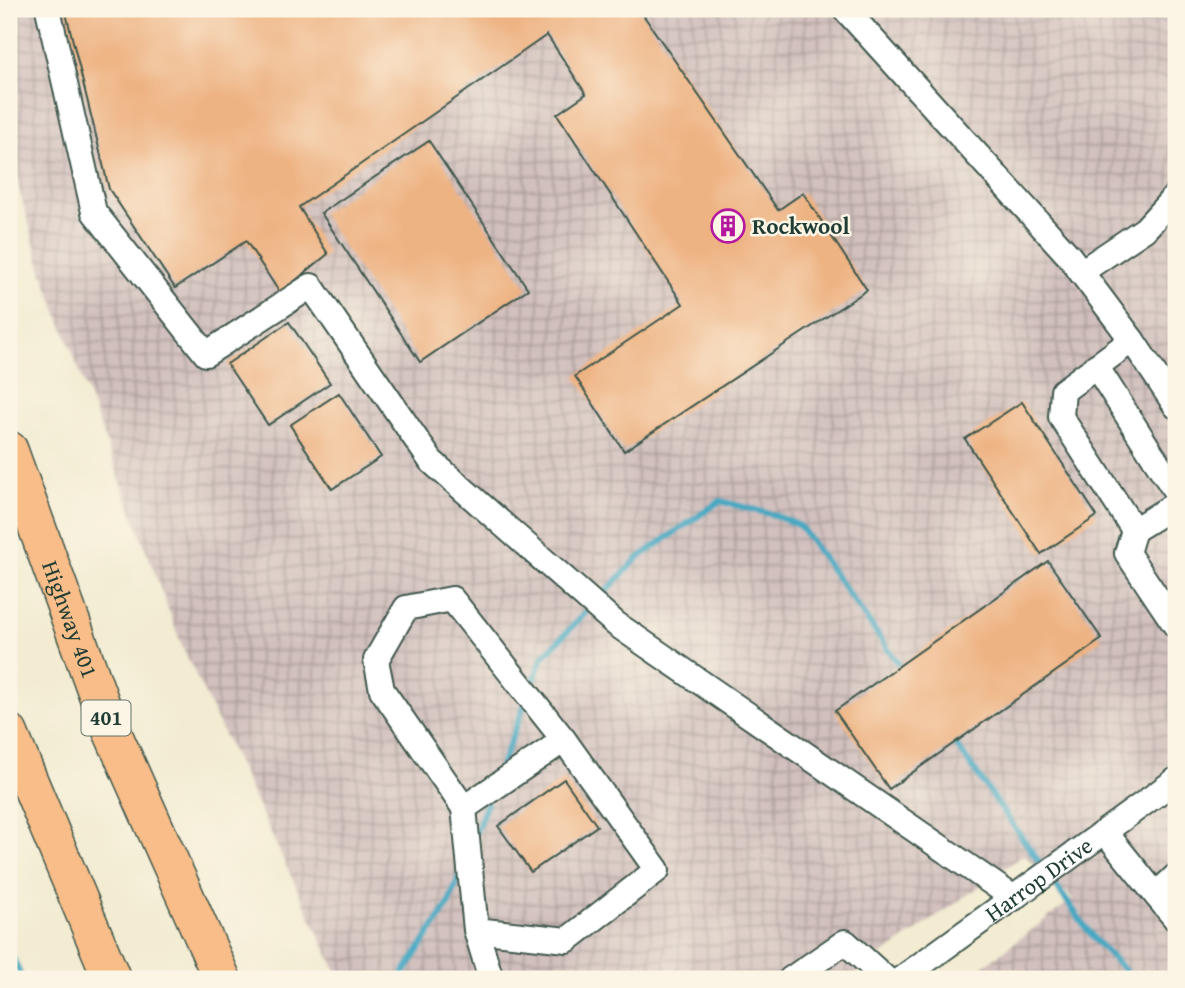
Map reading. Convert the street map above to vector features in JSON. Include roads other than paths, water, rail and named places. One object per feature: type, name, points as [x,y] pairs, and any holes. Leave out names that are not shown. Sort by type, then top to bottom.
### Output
[{"type":"highway","name":"Highway 401","points":[[9,450],[106,718],[222,979]]},
{"type":"highway","points":[[9,733],[112,979]]},
{"type":"street","points":[[48,9],[94,212],[206,354],[311,286],[431,461],[616,624],[1014,898]]},
{"type":"street","points":[[845,9],[1069,256],[1132,340],[1176,406]]},
{"type":"street","points":[[1081,272],[1145,229],[1176,195]]},
{"type":"street","points":[[1132,340],[1063,391],[1060,417],[1135,530]]},
{"type":"street","points":[[1096,366],[1176,492]]},
{"type":"street","points":[[1176,504],[1135,530],[1126,553],[1176,626]]},
{"type":"street","points":[[476,930],[567,940],[657,870],[564,740],[452,599],[406,608],[376,660],[382,690],[464,808],[476,930],[491,979]]},
{"type":"street","points":[[464,808],[564,740]]},
{"type":"street","name":"Harrop Drive","points":[[901,979],[1176,780]]},
{"type":"street","points":[[1105,832],[1176,919]]},
{"type":"street","points":[[1156,895],[1176,876]]},
{"type":"street","points":[[792,979],[845,942],[886,979]]},
{"type":"waterway","points":[[598,600],[638,558],[720,501],[774,515],[800,526],[903,670]]},
{"type":"waterway","points":[[531,688],[542,658],[590,608]]},
{"type":"waterway","points":[[497,776],[526,701]]},
{"type":"waterway","points":[[950,736],[1045,870]]},
{"type":"waterway","points":[[476,832],[487,803]]},
{"type":"waterway","points":[[400,979],[448,905],[461,871]]},
{"type":"waterway","points":[[1051,879],[1095,940],[1133,979]]},
{"type":"waterway","points":[[9,949],[22,979]]},
{"type":"place","name":"Rockwool","points":[[728,226]]}]
